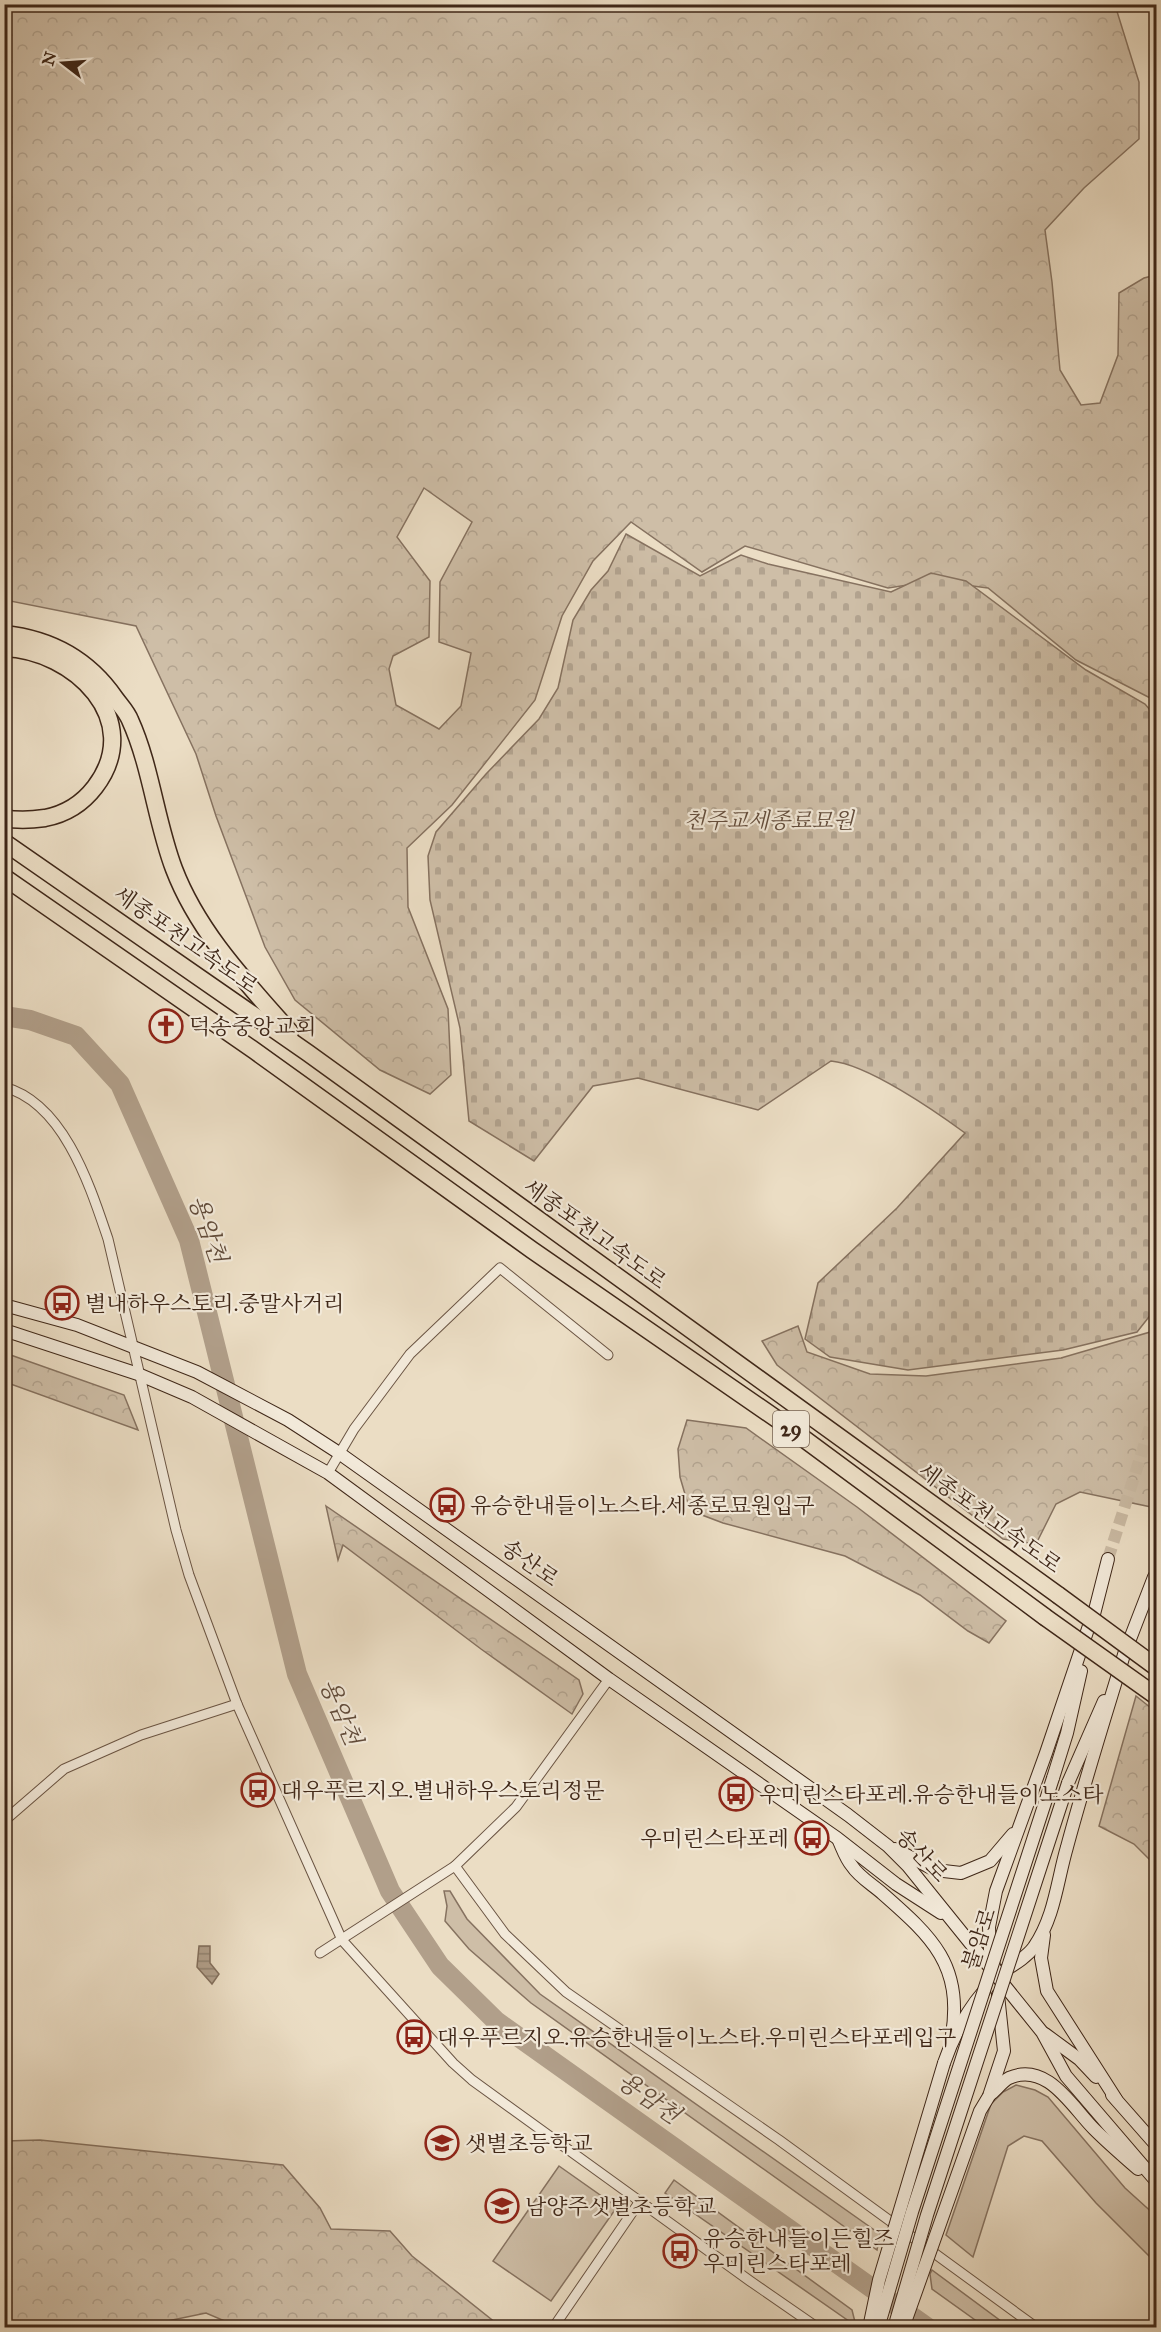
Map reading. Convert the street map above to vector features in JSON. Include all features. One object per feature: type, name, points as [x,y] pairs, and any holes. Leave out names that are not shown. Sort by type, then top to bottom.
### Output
[{"type":"highway","points":[[4,634],[31,638],[67,652],[85,664],[108,688],[130,719],[174,870],[199,921],[235,970],[308,1053]]},
{"type":"highway","points":[[4,648],[27,650],[75,672],[90,685],[99,698],[107,714],[111,734],[110,753],[105,769],[99,782],[81,802],[55,816],[27,821],[4,818]]},
{"type":"highway","name":"세종포천고속도로","points":[[4,842],[308,1053],[1156,1666]]},
{"type":"highway","name":"세종포천고속도로","points":[[4,876],[255,1051],[532,1250],[784,1424],[1156,1696]]},
{"type":"highway","points":[[4,891],[93,939]]},
{"type":"street","points":[[4,1087],[19,1091],[52,1117],[75,1155],[108,1239],[138,1374],[189,1575],[237,1704],[342,1940],[453,2063],[472,2080],[818,2328]]},
{"type":"street","points":[[328,1473],[354,1429],[410,1354],[500,1268],[608,1355]]},
{"type":"street","name":"송산로","points":[[4,1305],[77,1325],[153,1354],[197,1372],[288,1420],[339,1453],[848,1815],[888,1846],[908,1866],[1042,2032],[1066,2076],[1156,2181]]},
{"type":"street","name":"송산로","points":[[4,1330],[138,1374],[192,1397],[328,1473],[609,1679],[837,1838],[896,1884],[949,1918]]},
{"type":"street","name":"불암로","points":[[878,2328],[912,2212],[1067,1733],[1108,1559]]},
{"type":"street","name":"불암로","points":[[894,2328],[930,2204],[1068,1783],[1154,1577]]},
{"type":"street","points":[[903,2328],[980,2111],[989,2096],[1004,2051],[996,1976],[990,1950],[989,1927],[996,1892],[1094,1613]]},
{"type":"street","points":[[951,2043],[973,2004],[996,1976],[1018,1963],[1033,1948],[1045,1928],[1056,1899],[1066,1848],[1126,1648]]},
{"type":"street","points":[[320,1953],[455,1866],[516,1807],[609,1679]]},
{"type":"street","points":[[4,1821],[64,1769],[141,1735],[237,1704]]},
{"type":"street","points":[[888,1846],[935,1870],[961,1873],[990,1862],[1021,1824]]},
{"type":"street","points":[[837,1838],[852,1868],[918,1925],[943,1956],[954,1990],[956,2013],[951,2043],[879,2280],[869,2328]]},
{"type":"street","points":[[455,1866],[505,1934],[566,1992],[779,2140],[1037,2328]]},
{"type":"street","points":[[1045,1928],[1041,1958],[1047,1991],[1116,2099]]},
{"type":"street","name":"송산로","points":[[1042,2032],[1079,2059],[1156,2145]]},
{"type":"street","points":[[989,2096],[1009,2078],[1030,2075],[1051,2082],[1067,2097],[1092,2128],[1156,2186]]},
{"type":"street","points":[[553,2328],[640,2201]]},
{"type":"green space","points":[[4,5],[1115,5],[1139,82],[1139,139],[1084,188],[1045,230],[1060,370],[1081,405],[1100,403],[1118,355],[1119,293],[1144,278],[1156,275],[1156,701],[1076,660],[988,588],[934,581],[888,588],[745,546],[702,572],[631,522],[593,561],[562,616],[535,700],[452,805],[407,848],[408,907],[448,1009],[451,1075],[430,1094],[380,1070],[295,1000],[265,947],[216,816],[196,754],[136,626],[5,600]],"holes":[[[424,488],[472,522],[440,582],[439,642],[471,653],[461,706],[439,729],[396,705],[389,669],[393,656],[429,637],[430,581],[397,537]]]},
{"type":"green space","name":"천주교세종료묘원","points":[[626,534],[700,576],[741,555],[768,564],[891,592],[931,573],[966,581],[1086,670],[1145,704],[1156,717],[1156,1308],[1137,1332],[1063,1350],[908,1370],[830,1357],[805,1339],[818,1283],[897,1208],[965,1133],[900,1090],[863,1070],[846,1064],[831,1061],[758,1110],[638,1078],[593,1086],[534,1161],[469,1121],[460,1028],[430,900],[428,856],[436,832],[486,774],[539,719],[558,688],[573,620],[591,590],[608,571]]},
{"type":"green space","points":[[1156,1322],[1156,1508],[1080,1492],[1056,1504],[1036,1544],[1003,1539],[777,1365],[762,1341],[798,1326],[807,1352],[870,1374],[926,1376],[1061,1358],[1150,1332]]},
{"type":"green space","points":[[5,1353],[124,1395],[138,1430],[5,1382]]},
{"type":"green space","points":[[687,1420],[746,1428],[857,1507],[1006,1621],[989,1643],[968,1631],[920,1595],[845,1556],[723,1523],[702,1515],[687,1501],[680,1477],[678,1449]]},
{"type":"green space","points":[[326,1506],[579,1680],[583,1694],[572,1714],[343,1545],[338,1560]]},
{"type":"green space","points":[[1136,1696],[1156,1712],[1156,1866],[1134,1844],[1099,1826]]},
{"type":"green space","points":[[444,1891],[450,1891],[467,1919],[540,1994],[880,2234],[877,2250],[531,2003],[469,1949],[445,1921],[447,1906]]},
{"type":"green space","points":[[1016,2085],[1035,2090],[1048,2097],[1125,2188],[1156,2216],[1156,2263],[1096,2203],[1042,2141],[1024,2136],[1008,2146],[973,2257],[946,2235],[991,2104],[1003,2092]]},
{"type":"green space","points":[[40,2140],[283,2165],[320,2208],[331,2229],[390,2231],[412,2256],[501,2327],[241,2328],[206,2313],[153,2324],[103,2320],[95,2327],[5,2327],[5,2141]]},
{"type":"green space","points":[[559,2166],[617,2207],[551,2301],[493,2261]]},
{"type":"green space","points":[[674,2180],[852,2310],[856,2326],[665,2193]]},
{"type":"green space","points":[[932,2270],[1009,2327],[985,2327],[932,2289],[930,2274]]},
{"type":"shaded area","points":[[199,1946],[210,1946],[210,1963],[219,1974],[212,1984],[197,1967]]},
{"type":"waterway","name":"용암천","points":[[4,1016],[30,1020],[76,1036],[120,1084],[189,1240],[297,1674],[390,1891],[440,1966],[496,2021],[928,2328]]},
{"type":"tunnel","points":[[1108,1559],[1156,1408]]},
{"type":"place","name":"덕송중앙교회","points":[[166,1026]]},
{"type":"place","name":"별내하우스토리.중말사거리","points":[[62,1303]]},
{"type":"place","name":"유승한내들이노스타.세종로묘원입구","points":[[447,1505]]},
{"type":"place","name":"대우푸르지오.별내하우스토리정문","points":[[258,1790]]},
{"type":"place","name":"우미린스타포레.유승한내들이노스타","points":[[736,1794]]},
{"type":"place","name":"우미린스타포레","points":[[812,1838]]},
{"type":"place","name":"대우푸르지오.유승한내들이노스타.우미린스타포레입구","points":[[414,2037]]},
{"type":"place","name":"샛별초등학교","points":[[442,2143]]},
{"type":"place","name":"남양주샛별초등학교","points":[[502,2206]]},
{"type":"place","name":"유승한내들이든힐즈 우미린스타포레","points":[[680,2251]]}]
